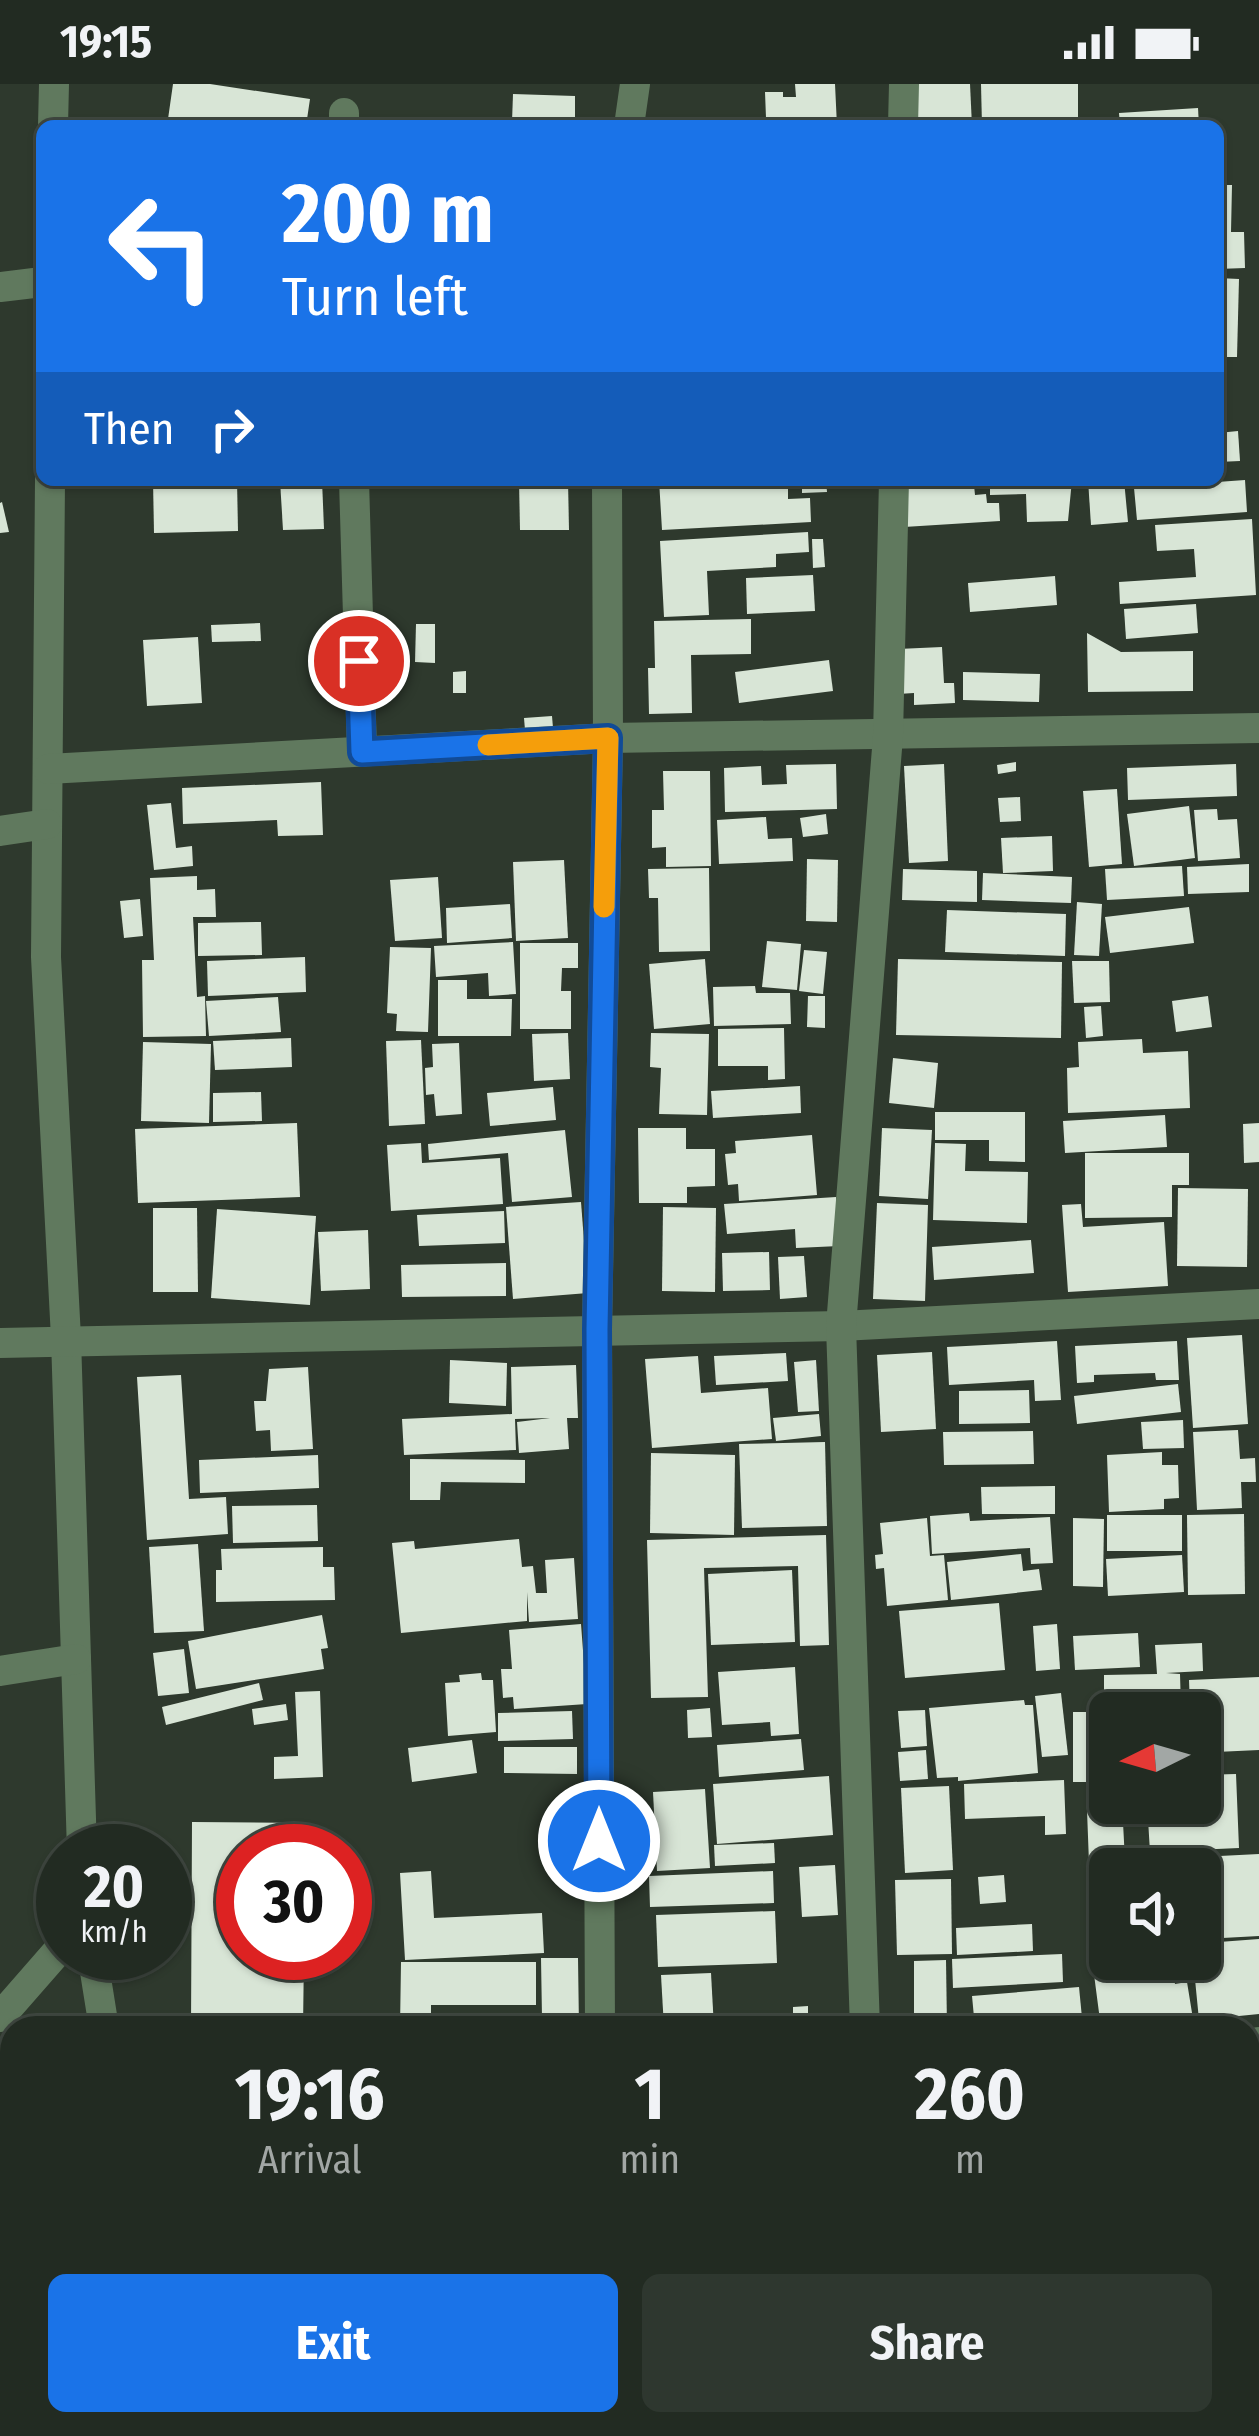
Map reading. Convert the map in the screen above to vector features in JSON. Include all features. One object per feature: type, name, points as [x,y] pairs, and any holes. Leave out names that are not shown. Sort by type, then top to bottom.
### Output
[{"type":"street","points":[[53,120],[54,84]]},
{"type":"street","points":[[630,120],[635,84]]},
{"type":"street","points":[[903,120],[904,84]]},
{"type":"street","points":[[0,287],[36,283]]},
{"type":"street","points":[[50,486],[46,957],[66,1338],[81,1824]]},
{"type":"street","points":[[354,486],[362,752]]},
{"type":"street","points":[[600,2016],[597,1329],[608,738],[607,486]]},
{"type":"street","points":[[865,2016],[841,1326],[888,736],[894,486]]},
{"type":"street","points":[[48,769],[608,738],[1259,728]]},
{"type":"street","points":[[0,831],[47,824]]},
{"type":"street","points":[[0,1342],[841,1326],[1259,1304]]},
{"type":"street","points":[[0,1671],[76,1659]]},
{"type":"street","points":[[1,2016],[36,1976]]},
{"type":"street","points":[[96,1980],[102,2016]]},
{"type":"building","points":[[173,84],[210,84],[310,99],[307,120],[168,120]]},
{"type":"building","points":[[795,84],[835,84],[837,120],[749,120],[766,118],[765,92],[796,97]]},
{"type":"building","points":[[915,84],[970,84],[972,120],[917,120]]},
{"type":"building","points":[[981,84],[1078,84],[1078,120],[982,120]]},
{"type":"building","points":[[513,94],[575,96],[575,120],[512,120]]},
{"type":"building","points":[[1198,108],[1199,120],[1120,120],[1119,113]]},
{"type":"building","points":[[1224,185],[1232,185],[1231,232],[1244,232],[1245,268],[1224,269]]},
{"type":"building","points":[[1224,278],[1239,279],[1237,357],[1224,357]]},
{"type":"building","points":[[1238,431],[1240,461],[1224,462],[1224,432]]},
{"type":"building","points":[[1245,480],[1247,512],[1137,520],[1134,488],[1224,486],[1224,482]]},
{"type":"building","points":[[153,486],[237,486],[238,531],[154,533]]},
{"type":"building","points":[[280,486],[322,486],[324,529],[283,530]]},
{"type":"building","points":[[519,486],[568,486],[569,530],[520,530]]},
{"type":"building","points":[[659,486],[788,486],[788,499],[810,498],[811,522],[662,530]]},
{"type":"building","points":[[802,486],[826,486],[827,492],[802,493]]},
{"type":"building","points":[[902,486],[974,486],[975,495],[986,494],[987,503],[999,503],[1000,521],[904,527]]},
{"type":"building","points":[[990,486],[1071,486],[1068,521],[1027,522],[1026,494],[990,495]]},
{"type":"building","points":[[1088,486],[1125,486],[1128,522],[1091,525]]},
{"type":"building","points":[[0,503],[9,532],[0,533]]},
{"type":"building","points":[[1252,519],[1256,595],[1120,604],[1119,582],[1196,577],[1194,549],[1157,551],[1155,525]]},
{"type":"building","points":[[808,532],[809,552],[776,554],[776,567],[707,571],[709,615],[664,617],[660,541]]},
{"type":"building","points":[[812,539],[823,539],[825,567],[813,568]]},
{"type":"building","points":[[813,575],[815,611],[747,614],[746,578]]},
{"type":"building","points":[[1055,576],[1057,605],[970,612],[968,583]]},
{"type":"building","points":[[1196,604],[1198,633],[1126,639],[1124,609]]},
{"type":"building","points":[[751,619],[751,654],[691,655],[692,713],[649,714],[654,621]]},
{"type":"building","points":[[260,623],[261,641],[212,642],[211,625]]},
{"type":"building","points":[[416,624],[435,624],[435,663],[415,662]]},
{"type":"building","points":[[1087,633],[1121,652],[1193,651],[1193,691],[1088,692]]},
{"type":"building","points":[[198,637],[202,703],[147,706],[143,640]]},
{"type":"building","points":[[942,647],[944,683],[954,683],[955,703],[914,705],[914,693],[898,694],[898,649]]},
{"type":"building","points":[[829,660],[833,691],[739,703],[735,672]]},
{"type":"building","points":[[466,671],[466,693],[453,693],[453,672]]},
{"type":"building","points":[[963,672],[1040,674],[1039,702],[963,700]]},
{"type":"building","points":[[552,716],[553,728],[525,730],[524,718]]},
{"type":"building","points":[[1016,762],[1016,771],[998,774],[997,765]]},
{"type":"building","points":[[836,764],[837,809],[725,812],[724,768],[761,766],[762,785],[787,784],[786,765]]},
{"type":"building","points":[[944,764],[948,861],[909,863],[904,766]]},
{"type":"building","points":[[1236,764],[1237,796],[1128,800],[1127,768]]},
{"type":"building","points":[[663,771],[710,771],[711,866],[666,867],[666,847],[652,848],[652,810],[664,810]]},
{"type":"building","points":[[321,782],[323,835],[278,836],[277,820],[183,824],[182,788]]},
{"type":"building","points":[[1117,789],[1122,864],[1089,867],[1083,791]]},
{"type":"building","points":[[1020,797],[1021,821],[1000,822],[998,798]]},
{"type":"building","points":[[171,803],[176,848],[192,846],[193,866],[154,870],[147,805]]},
{"type":"building","points":[[1189,806],[1195,858],[1134,866],[1127,814]]},
{"type":"building","points":[[1217,809],[1218,820],[1237,819],[1240,858],[1198,861],[1194,810]]},
{"type":"building","points":[[826,814],[828,834],[803,837],[800,818]]},
{"type":"building","points":[[766,817],[768,839],[792,838],[793,861],[719,864],[717,820]]},
{"type":"building","points":[[1052,836],[1053,871],[1003,873],[1001,838]]},
{"type":"building","points":[[807,859],[838,860],[837,922],[806,921]]},
{"type":"building","points":[[564,860],[568,938],[516,941],[513,862]]},
{"type":"building","points":[[1249,864],[1249,892],[1188,894],[1187,867]]},
{"type":"building","points":[[1182,866],[1184,896],[1107,900],[1105,869]]},
{"type":"building","points":[[709,868],[710,951],[659,952],[658,898],[649,898],[648,869]]},
{"type":"building","points":[[903,869],[977,871],[977,902],[902,900]]},
{"type":"building","points":[[983,873],[1072,877],[1071,903],[982,900]]},
{"type":"building","points":[[197,876],[197,890],[215,889],[216,917],[193,917],[197,997],[205,996],[206,1036],[143,1037],[142,960],[154,960],[150,878]]},
{"type":"building","points":[[438,877],[442,938],[395,941],[390,880]]},
{"type":"building","points":[[140,899],[143,936],[124,938],[120,901]]},
{"type":"building","points":[[1077,902],[1102,904],[1099,956],[1074,955]]},
{"type":"building","points":[[510,904],[512,938],[447,943],[446,908]]},
{"type":"building","points":[[1189,907],[1194,943],[1110,953],[1105,917]]},
{"type":"building","points":[[947,910],[1066,914],[1065,956],[945,952]]},
{"type":"building","points":[[261,922],[262,955],[198,956],[198,923]]},
{"type":"building","points":[[767,941],[801,944],[797,990],[762,987]]},
{"type":"building","points":[[513,942],[516,994],[489,996],[488,973],[436,977],[434,946]]},
{"type":"building","points":[[520,943],[578,943],[578,968],[562,968],[561,991],[571,991],[571,1029],[520,1029]]},
{"type":"building","points":[[390,947],[431,948],[428,1032],[396,1031],[397,1014],[387,1013]]},
{"type":"building","points":[[804,950],[827,952],[823,994],[799,991]]},
{"type":"building","points":[[305,957],[306,992],[208,996],[207,961]]},
{"type":"building","points":[[705,959],[710,1024],[654,1029],[649,964]]},
{"type":"building","points":[[898,959],[1062,962],[1061,1038],[896,1035]]},
{"type":"building","points":[[1072,961],[1109,961],[1110,1002],[1074,1003]]},
{"type":"building","points":[[438,980],[467,980],[467,999],[512,999],[511,1036],[438,1036]]},
{"type":"building","points":[[755,986],[756,993],[790,993],[791,1024],[714,1026],[713,987]]},
{"type":"building","points":[[808,996],[825,996],[825,1028],[807,1027]]},
{"type":"building","points":[[1208,996],[1212,1027],[1176,1032],[1172,1001]]},
{"type":"building","points":[[278,997],[281,1032],[209,1036],[206,1001]]},
{"type":"building","points":[[1101,1006],[1103,1036],[1086,1038],[1084,1007]]},
{"type":"building","points":[[784,1028],[785,1079],[768,1080],[768,1066],[718,1066],[718,1029]]},
{"type":"building","points":[[568,1033],[570,1079],[534,1081],[532,1034]]},
{"type":"building","points":[[651,1033],[709,1034],[707,1115],[659,1114],[661,1068],[650,1067]]},
{"type":"building","points":[[291,1038],[292,1067],[215,1070],[213,1041]]},
{"type":"building","points":[[1142,1039],[1143,1053],[1188,1051],[1190,1108],[1068,1113],[1067,1068],[1079,1067],[1078,1042]]},
{"type":"building","points":[[421,1040],[425,1124],[389,1126],[386,1041]]},
{"type":"building","points":[[143,1042],[211,1044],[209,1123],[141,1121]]},
{"type":"building","points":[[459,1043],[462,1114],[436,1116],[434,1094],[426,1095],[425,1068],[433,1067],[432,1044]]},
{"type":"building","points":[[893,1058],[938,1063],[934,1108],[889,1103]]},
{"type":"building","points":[[800,1086],[801,1113],[713,1118],[711,1091]]},
{"type":"building","points":[[553,1087],[556,1120],[490,1126],[487,1093]]},
{"type":"building","points":[[261,1092],[262,1121],[213,1122],[213,1093]]},
{"type":"building","points":[[935,1112],[1025,1112],[1025,1162],[989,1161],[989,1140],[935,1140]]},
{"type":"building","points":[[1165,1115],[1167,1147],[1065,1153],[1063,1121]]},
{"type":"building","points":[[297,1123],[300,1197],[138,1203],[135,1129]]},
{"type":"building","points":[[1259,1123],[1259,1162],[1244,1163],[1243,1124]]},
{"type":"building","points":[[638,1128],[686,1128],[686,1149],[715,1149],[715,1186],[687,1187],[687,1203],[639,1203]]},
{"type":"building","points":[[882,1128],[932,1130],[928,1199],[879,1196]]},
{"type":"building","points":[[565,1130],[572,1197],[512,1202],[508,1153],[429,1160],[428,1144]]},
{"type":"building","points":[[812,1135],[817,1195],[739,1201],[738,1184],[728,1185],[725,1154],[736,1153],[735,1141]]},
{"type":"building","points":[[421,1143],[422,1163],[500,1158],[503,1204],[391,1211],[387,1145]]},
{"type":"building","points":[[935,1143],[966,1144],[965,1171],[1028,1172],[1027,1223],[933,1220]]},
{"type":"building","points":[[1085,1153],[1189,1153],[1189,1185],[1172,1185],[1172,1217],[1085,1218]]},
{"type":"building","points":[[1178,1188],[1248,1189],[1247,1267],[1177,1266]]},
{"type":"building","points":[[836,1197],[839,1246],[796,1248],[795,1229],[727,1234],[724,1204]]},
{"type":"building","points":[[581,1202],[588,1293],[513,1299],[506,1207]]},
{"type":"building","points":[[877,1203],[928,1205],[925,1301],[873,1299]]},
{"type":"building","points":[[1081,1204],[1083,1227],[1164,1222],[1168,1286],[1068,1292],[1062,1205]]},
{"type":"building","points":[[663,1207],[716,1208],[715,1292],[662,1291]]},
{"type":"building","points":[[153,1208],[197,1208],[198,1292],[153,1292]]},
{"type":"building","points":[[217,1209],[316,1216],[310,1305],[211,1298]]},
{"type":"building","points":[[504,1211],[505,1243],[419,1246],[417,1215]]},
{"type":"building","points":[[368,1230],[370,1289],[321,1291],[318,1232]]},
{"type":"building","points":[[1031,1240],[1034,1273],[934,1280],[932,1247]]},
{"type":"building","points":[[769,1252],[770,1290],[723,1291],[722,1253]]},
{"type":"building","points":[[804,1256],[807,1297],[780,1299],[778,1257]]},
{"type":"building","points":[[506,1263],[506,1296],[402,1297],[401,1265]]},
{"type":"building","points":[[1242,1335],[1248,1424],[1193,1428],[1187,1338]]},
{"type":"building","points":[[1057,1341],[1061,1400],[1035,1401],[1034,1380],[949,1385],[947,1347]]},
{"type":"building","points":[[1177,1341],[1179,1380],[1156,1380],[1155,1373],[1094,1375],[1094,1382],[1077,1383],[1075,1346]]},
{"type":"building","points":[[932,1352],[936,1429],[881,1432],[877,1355]]},
{"type":"building","points":[[786,1353],[788,1381],[716,1385],[714,1356]]},
{"type":"building","points":[[698,1356],[701,1393],[768,1388],[772,1439],[652,1448],[645,1359]]},
{"type":"building","points":[[450,1360],[507,1363],[506,1406],[449,1403]]},
{"type":"building","points":[[816,1360],[819,1411],[798,1412],[794,1362]]},
{"type":"building","points":[[576,1365],[578,1418],[567,1418],[569,1449],[519,1453],[517,1422],[550,1418],[515,1419],[516,1450],[404,1455],[402,1419],[512,1414],[511,1367]]},
{"type":"building","points":[[308,1367],[313,1449],[271,1451],[270,1430],[256,1431],[254,1401],[266,1401],[269,1369]]},
{"type":"building","points":[[181,1375],[189,1499],[226,1497],[228,1534],[147,1540],[137,1377]]},
{"type":"building","points":[[1178,1384],[1181,1412],[1077,1424],[1074,1396]]},
{"type":"building","points":[[1029,1390],[1030,1423],[959,1424],[959,1391]]},
{"type":"building","points":[[819,1414],[821,1436],[776,1441],[773,1418]]},
{"type":"building","points":[[1183,1420],[1184,1448],[1143,1449],[1141,1422]]},
{"type":"building","points":[[1238,1430],[1240,1459],[1255,1458],[1256,1482],[1241,1482],[1242,1508],[1197,1510],[1193,1432]]},
{"type":"building","points":[[1033,1431],[1034,1464],[944,1465],[943,1432]]},
{"type":"building","points":[[825,1442],[827,1526],[742,1528],[739,1444]]},
{"type":"building","points":[[1162,1452],[1162,1465],[1178,1465],[1179,1498],[1164,1499],[1164,1509],[1109,1512],[1107,1455]]},
{"type":"building","points":[[651,1453],[735,1455],[734,1535],[650,1533]]},
{"type":"building","points":[[318,1455],[319,1488],[200,1493],[199,1460]]},
{"type":"building","points":[[410,1459],[525,1460],[525,1483],[441,1482],[440,1500],[410,1500]]},
{"type":"building","points":[[1055,1486],[1055,1514],[982,1514],[981,1487]]},
{"type":"building","points":[[317,1505],[318,1541],[233,1543],[232,1506]]},
{"type":"building","points":[[969,1513],[970,1521],[1050,1517],[1053,1563],[1031,1564],[1030,1548],[932,1554],[930,1516]]},
{"type":"building","points":[[1244,1514],[1245,1594],[1188,1595],[1187,1515]]},
{"type":"building","points":[[1107,1515],[1182,1515],[1182,1551],[1107,1551]]},
{"type":"building","points":[[927,1518],[930,1556],[944,1555],[948,1600],[887,1606],[884,1568],[876,1569],[875,1555],[883,1554],[880,1523]]},
{"type":"building","points":[[1073,1518],[1104,1519],[1103,1587],[1073,1586]]},
{"type":"building","points":[[826,1535],[829,1645],[800,1646],[798,1566],[704,1568],[708,1697],[651,1698],[647,1540]]},
{"type":"building","points":[[519,1539],[522,1567],[533,1566],[536,1593],[547,1593],[545,1560],[574,1558],[578,1619],[529,1622],[527,1592],[527,1621],[401,1633],[392,1543],[414,1541],[415,1549]]},
{"type":"building","points":[[198,1544],[204,1631],[154,1633],[149,1547]]},
{"type":"building","points":[[323,1547],[323,1567],[334,1567],[335,1600],[216,1602],[221,1549]]},
{"type":"building","points":[[1021,1554],[1023,1571],[1039,1569],[1042,1590],[951,1600],[947,1562]]},
{"type":"building","points":[[1182,1555],[1184,1592],[1108,1596],[1106,1559]]},
{"type":"building","points":[[792,1570],[795,1642],[711,1645],[708,1574]]},
{"type":"building","points":[[999,1603],[1005,1670],[905,1678],[899,1611]]},
{"type":"building","points":[[322,1615],[328,1648],[321,1649],[324,1669],[196,1689],[188,1641]]},
{"type":"building","points":[[581,1624],[587,1704],[514,1709],[513,1697],[503,1698],[501,1669],[512,1669],[509,1630]]},
{"type":"building","points":[[1057,1624],[1060,1669],[1036,1671],[1033,1626]]},
{"type":"building","points":[[1138,1633],[1140,1667],[1075,1670],[1073,1636]]},
{"type":"building","points":[[1202,1643],[1203,1671],[1166,1673],[1180,1674],[1181,1692],[1104,1692],[1104,1675],[1157,1674],[1155,1645]]},
{"type":"building","points":[[184,1649],[189,1693],[158,1696],[153,1653]]},
{"type":"building","points":[[795,1667],[799,1734],[771,1736],[770,1722],[722,1725],[718,1672]]},
{"type":"building","points":[[481,1673],[482,1680],[493,1680],[496,1732],[448,1736],[445,1683],[460,1682],[459,1675]]},
{"type":"building","points":[[1259,1677],[1259,1750],[1221,1752],[1221,1692],[1189,1692],[1189,1680]]},
{"type":"building","points":[[259,1683],[263,1700],[166,1725],[162,1707]]},
{"type":"building","points":[[320,1691],[323,1777],[274,1779],[274,1757],[298,1756],[295,1692]]},
{"type":"building","points":[[1061,1693],[1068,1755],[1042,1757],[1035,1696]]},
{"type":"building","points":[[1024,1700],[1025,1705],[1033,1705],[1038,1773],[958,1781],[958,1777],[937,1778],[929,1708]]},
{"type":"building","points":[[286,1704],[288,1720],[254,1725],[252,1709]]},
{"type":"building","points":[[710,1708],[712,1737],[688,1738],[687,1710]]},
{"type":"building","points":[[925,1710],[927,1746],[901,1748],[898,1711]]},
{"type":"building","points":[[572,1711],[573,1739],[498,1741],[498,1713]]},
{"type":"building","points":[[1073,1712],[1089,1712],[1089,1782],[1073,1782]]},
{"type":"building","points":[[801,1739],[804,1770],[719,1777],[717,1745]]},
{"type":"building","points":[[472,1740],[477,1773],[412,1782],[408,1748]]},
{"type":"building","points":[[504,1747],[577,1747],[577,1774],[504,1773]]},
{"type":"building","points":[[926,1750],[928,1779],[900,1781],[898,1752]]},
{"type":"building","points":[[1221,1774],[1236,1774],[1239,1848],[1150,1848],[1148,1824],[1221,1824]]},
{"type":"building","points":[[829,1776],[833,1835],[717,1844],[713,1784]]},
{"type":"building","points":[[1064,1780],[1066,1834],[1045,1835],[1045,1816],[965,1819],[964,1784]]},
{"type":"building","points":[[1086,1784],[1089,1824],[1123,1824],[1124,1848],[1089,1848],[1089,1863]]},
{"type":"building","points":[[949,1786],[953,1870],[905,1873],[901,1788]]},
{"type":"building","points":[[705,1789],[710,1868],[657,1871],[653,1792]]},
{"type":"building","points":[[192,1822],[305,1823],[216,1824],[216,1980],[304,1980],[303,2016],[191,2016]]},
{"type":"building","points":[[774,1843],[775,1863],[715,1866],[714,1845]]},
{"type":"building","points":[[1259,1854],[1259,1936],[1221,1938],[1221,1856]]},
{"type":"building","points":[[835,1865],[838,1915],[802,1917],[799,1867]]},
{"type":"building","points":[[431,1871],[434,1918],[542,1913],[544,1953],[405,1960],[400,1873]]},
{"type":"building","points":[[773,1871],[774,1903],[650,1907],[649,1876]]},
{"type":"building","points":[[1004,1875],[1006,1902],[980,1904],[978,1877]]},
{"type":"building","points":[[951,1879],[952,1954],[897,1955],[895,1880]]},
{"type":"building","points":[[775,1911],[777,1963],[658,1967],[656,1915]]},
{"type":"building","points":[[1032,1924],[1033,1951],[957,1955],[956,1928]]},
{"type":"building","points":[[1259,1939],[1259,2014],[1199,2016],[1195,1980],[1221,1980],[1221,1942]]},
{"type":"building","points":[[1062,1954],[1063,1982],[953,1988],[952,1959]]},
{"type":"building","points":[[541,1958],[578,1958],[579,2016],[542,2016]]},
{"type":"building","points":[[946,1960],[947,2016],[914,2016],[914,1961]]},
{"type":"building","points":[[401,1962],[536,1962],[536,2005],[431,2005],[431,2016],[400,2016]]},
{"type":"building","points":[[711,1973],[713,2016],[663,2016],[661,1975]]},
{"type":"building","points":[[1095,1980],[1187,1982],[1193,2016],[1099,2016]]},
{"type":"building","points":[[1079,1987],[1082,2016],[974,2016],[972,1996]]},
{"type":"building","points":[[808,2006],[808,2016],[793,2016],[793,2007]]},
{"type":"slow traffic","points":[[488,745],[608,738],[604,907]]},
{"type":"route","points":[[359,661],[362,752],[608,738],[597,1329],[599,1841]]}]
